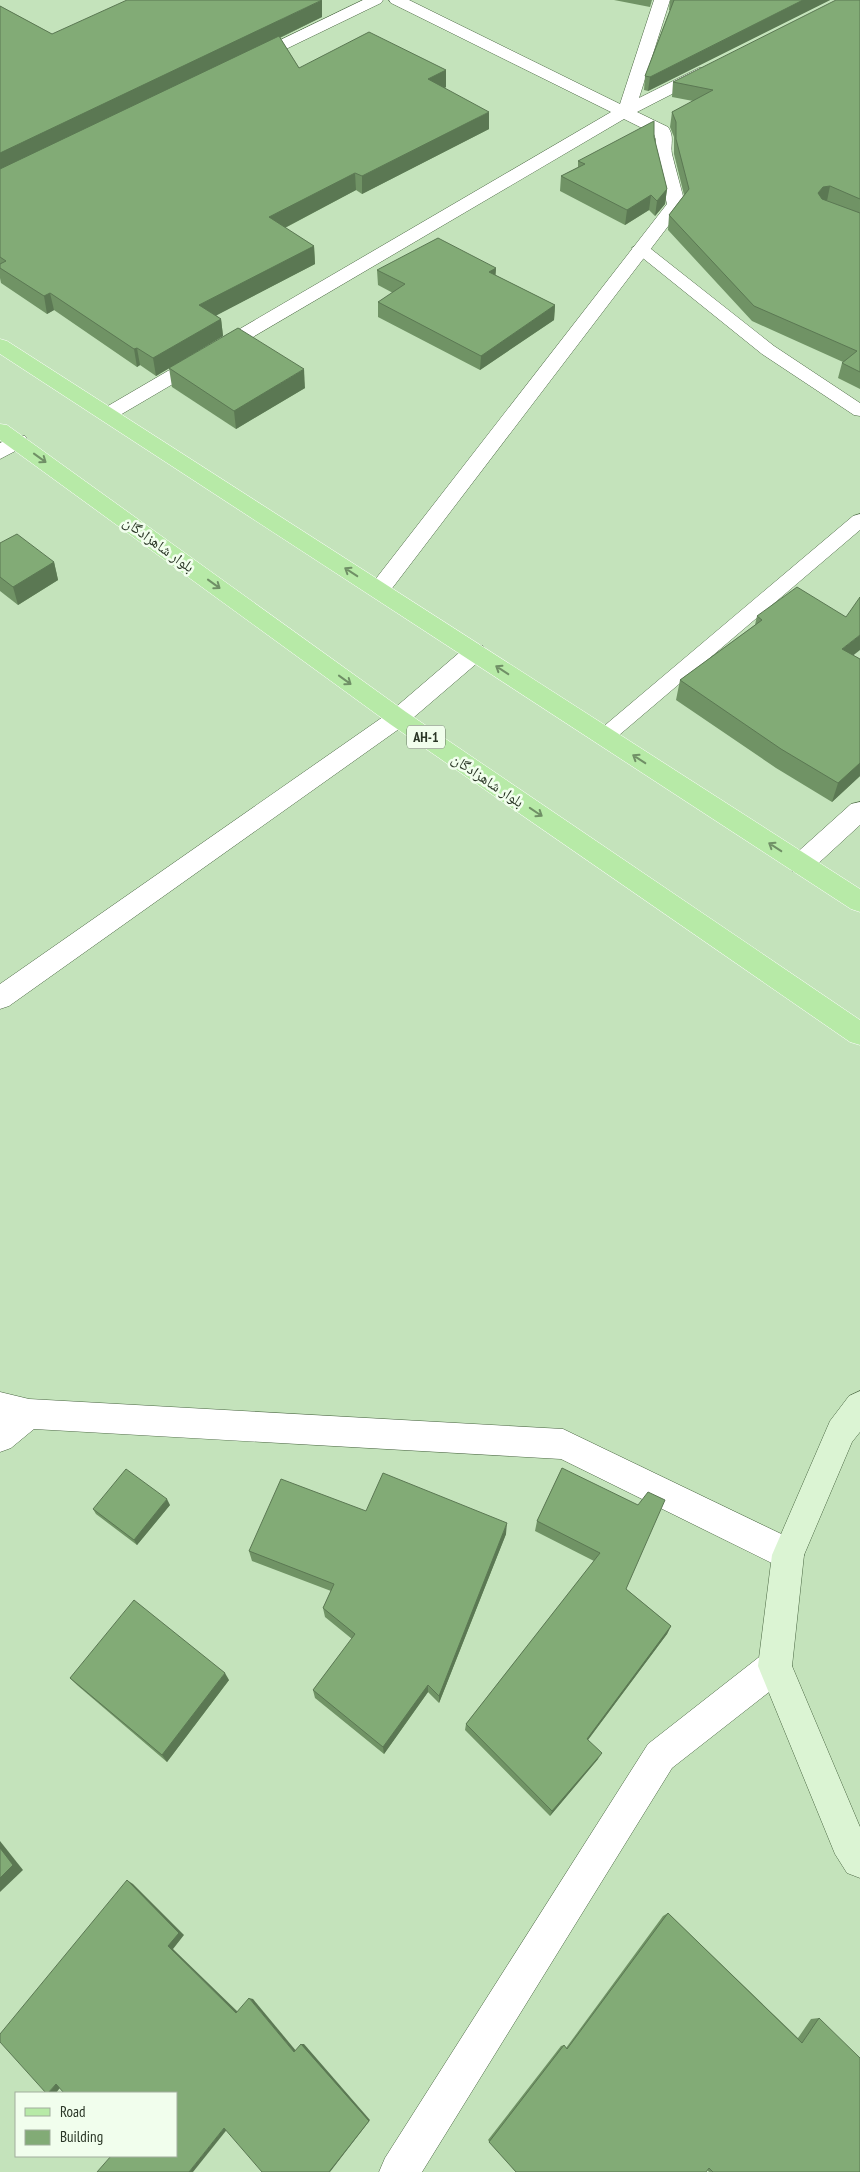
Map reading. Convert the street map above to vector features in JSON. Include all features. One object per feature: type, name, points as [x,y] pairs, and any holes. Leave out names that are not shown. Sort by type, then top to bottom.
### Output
[{"type":"main road","points":[[0,345],[860,902]]},
{"type":"main road","name":"بلوار شاهزادگان","points":[[6,441],[398,718],[860,1034]]},
{"type":"main road","points":[[860,1406],[842,1432],[788,1555],[775,1666],[848,1841],[860,1860]]},
{"type":"street","points":[[232,70],[376,0]]},
{"type":"street","points":[[379,590],[640,248],[676,204],[663,151],[665,140],[662,130],[396,0]]},
{"type":"street","points":[[626,111],[662,0]]},
{"type":"street","points":[[108,414],[626,111],[723,62]]},
{"type":"street","points":[[0,998],[398,718],[475,652]]},
{"type":"street","points":[[801,864],[860,811]]},
{"type":"street","points":[[0,1437],[14,1410],[563,1444],[788,1555]]},
{"type":"street","points":[[399,2172],[660,1756],[775,1666]]},
{"type":"lane","points":[[640,248],[768,350],[860,411]]},
{"type":"lane","points":[[604,737],[860,520]]},
{"type":"building","points":[[127,0],[322,0],[0,153],[0,6],[52,34]]},
{"type":"building","points":[[674,0],[803,0],[650,77],[645,76]]},
{"type":"building","points":[[836,0],[860,0],[860,199],[830,186],[823,187],[818,193],[822,199],[860,213],[860,372],[842,363],[857,351],[754,306],[669,215],[689,189],[676,139],[676,122],[672,112],[713,90],[673,82]]},
{"type":"building","points":[[369,32],[446,70],[428,79],[489,112],[362,176],[355,173],[269,217],[314,246],[199,305],[221,319],[153,358],[137,348],[134,349],[50,293],[44,296],[0,268],[0,264],[6,261],[0,257],[0,169],[279,36],[299,68]]},
{"type":"building","points":[[654,121],[654,137],[667,189],[657,201],[651,195],[627,210],[561,176],[585,164],[578,161]]},
{"type":"building","points":[[438,238],[496,268],[489,272],[555,305],[481,356],[378,302],[405,284],[377,270]]},
{"type":"building","points":[[238,328],[304,369],[234,411],[169,368]]},
{"type":"building","points":[[17,534],[54,562],[13,587],[0,577],[0,543]]},
{"type":"building","points":[[797,587],[846,617],[860,597],[860,635],[842,649],[860,659],[860,763],[838,783],[781,749],[680,680],[762,620],[757,616]]},
{"type":"building","points":[[562,1468],[638,1505],[648,1492],[665,1500],[626,1589],[671,1626],[587,1739],[602,1753],[552,1811],[466,1724],[600,1553],[537,1521]]},
{"type":"building","points":[[126,1469],[167,1499],[134,1540],[93,1509]]},
{"type":"building","points":[[383,1473],[507,1523],[439,1696],[428,1685],[383,1747],[313,1690],[355,1634],[323,1608],[334,1584],[249,1551],[281,1479],[366,1511]]},
{"type":"building","points":[[134,1600],[225,1673],[162,1755],[70,1678]]},
{"type":"building","points":[[0,1848],[13,1865],[0,1878]]},
{"type":"building","points":[[127,1880],[179,1933],[168,1946],[236,2013],[249,1998],[294,2052],[301,2044],[369,2121],[329,2172],[262,2172],[224,2128],[189,2172],[97,2172],[110,2157],[178,2157],[178,2092],[63,2092],[56,2084],[49,2092],[45,2092],[0,2042],[0,2034]]},
{"type":"building","points":[[668,1913],[802,2043],[819,2018],[860,2058],[860,2172],[713,2172],[709,2168],[706,2172],[516,2172],[489,2142],[564,2045],[567,2049]]}]
